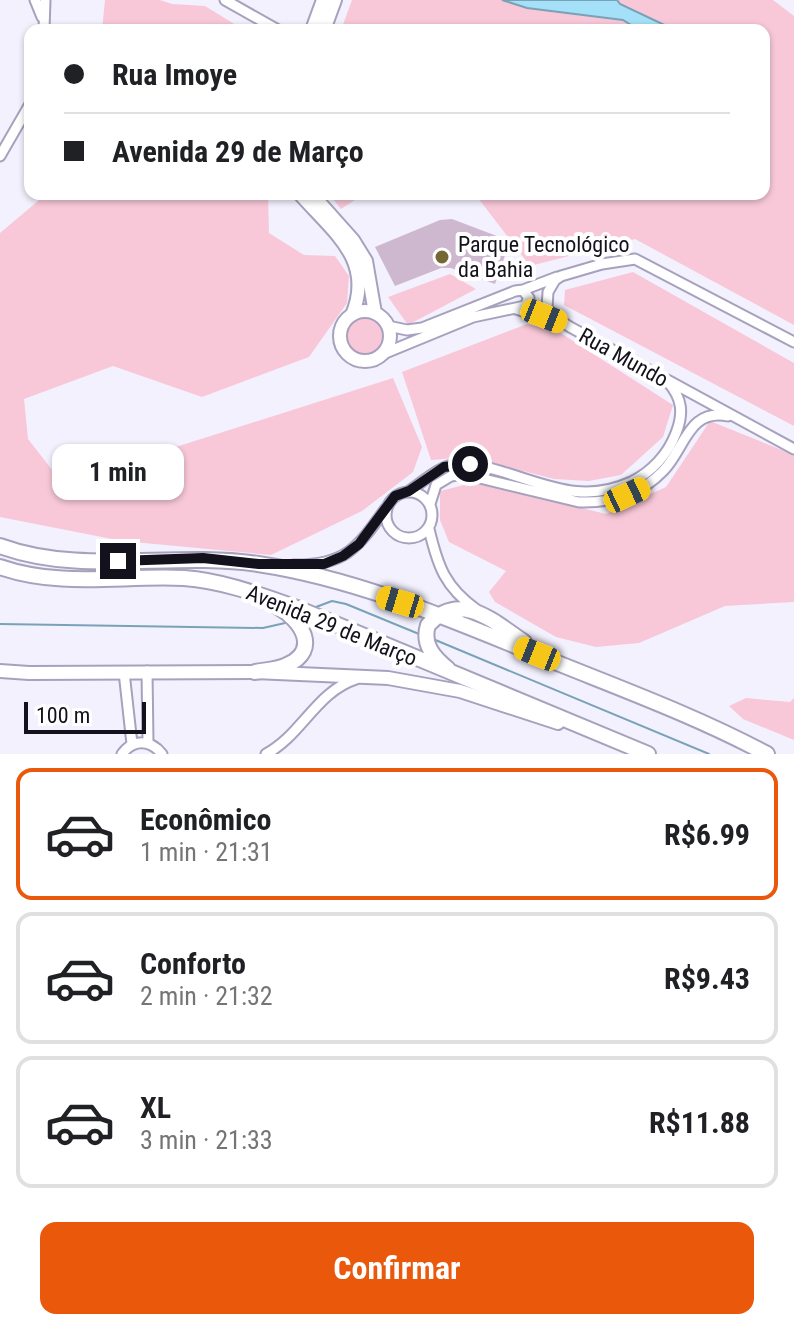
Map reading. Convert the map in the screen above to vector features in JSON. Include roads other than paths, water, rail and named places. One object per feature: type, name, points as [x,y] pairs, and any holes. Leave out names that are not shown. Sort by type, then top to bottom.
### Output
[{"type":"main road","points":[[314,24],[323,0]]},
{"type":"main road","points":[[326,24],[335,0]]},
{"type":"main road","points":[[305,200],[343,243],[357,267],[359,287],[352,315]]},
{"type":"main road","points":[[317,200],[366,261],[375,313],[388,326],[389,341],[383,354],[363,361],[344,350],[341,328],[352,315],[361,311],[375,313]]},
{"type":"main road","name":"Avenida 29 de Março","points":[[0,546],[39,557],[69,561],[203,558],[259,564],[323,577],[589,675],[767,754]]},
{"type":"main road","name":"Avenida 29 de Março","points":[[0,567],[53,580],[185,579],[250,591],[648,754]]},
{"type":"main road","points":[[250,591],[297,621],[305,640],[300,655],[289,665],[255,672]]},
{"type":"main road","points":[[458,677],[434,655],[426,642],[426,631],[437,617],[458,609],[480,612],[525,643],[589,675]]},
{"type":"main road","points":[[0,671],[255,672],[388,678],[460,691],[624,745]]},
{"type":"street","points":[[35,0],[42,24]]},
{"type":"street","points":[[44,24],[45,0]]},
{"type":"street","points":[[225,0],[267,24]]},
{"type":"street","points":[[0,156],[24,114]]},
{"type":"street","points":[[388,326],[407,330],[422,328],[502,295],[628,259],[641,260],[794,342]]},
{"type":"street","name":"Rua Mundo","points":[[561,276],[550,286],[546,299],[547,308],[556,318],[794,449]]},
{"type":"street","points":[[383,354],[473,317],[528,304],[529,298],[523,290]]},
{"type":"street","points":[[512,308],[570,327]]},
{"type":"street","points":[[259,564],[324,564],[343,556],[365,539],[395,496],[409,491],[436,472],[458,464],[477,465],[569,492],[603,492],[637,479],[655,465],[672,443],[681,419],[681,403],[666,379]]},
{"type":"street","points":[[480,612],[452,589],[443,575],[429,529],[432,519],[430,504],[436,485],[451,476],[463,474],[568,501],[598,503],[641,489],[663,472],[690,429],[703,417],[718,414],[740,419]]},
{"type":"street","points":[[409,491],[422,495],[430,504]]},
{"type":"street","points":[[386,508],[387,523],[397,535],[412,538],[429,529]]},
{"type":"street","points":[[147,671],[148,743]]},
{"type":"street","points":[[124,672],[132,744]]},
{"type":"street","points":[[310,675],[322,687],[320,703]]},
{"type":"street","points":[[266,754],[290,736],[335,688],[360,678]]},
{"type":"street","points":[[122,754],[132,744],[148,743],[162,754]]},
{"type":"water","points":[[502,0],[617,0],[662,24],[629,24],[623,20],[527,8]]},
{"type":"waterway","points":[[316,607],[332,601],[346,604],[419,634]]},
{"type":"waterway","points":[[0,624],[263,628],[285,623]]},
{"type":"waterway","points":[[433,639],[709,754]]},
{"type":"place","name":"Parque Tecnológico da Bahia","points":[[442,257]]}]
